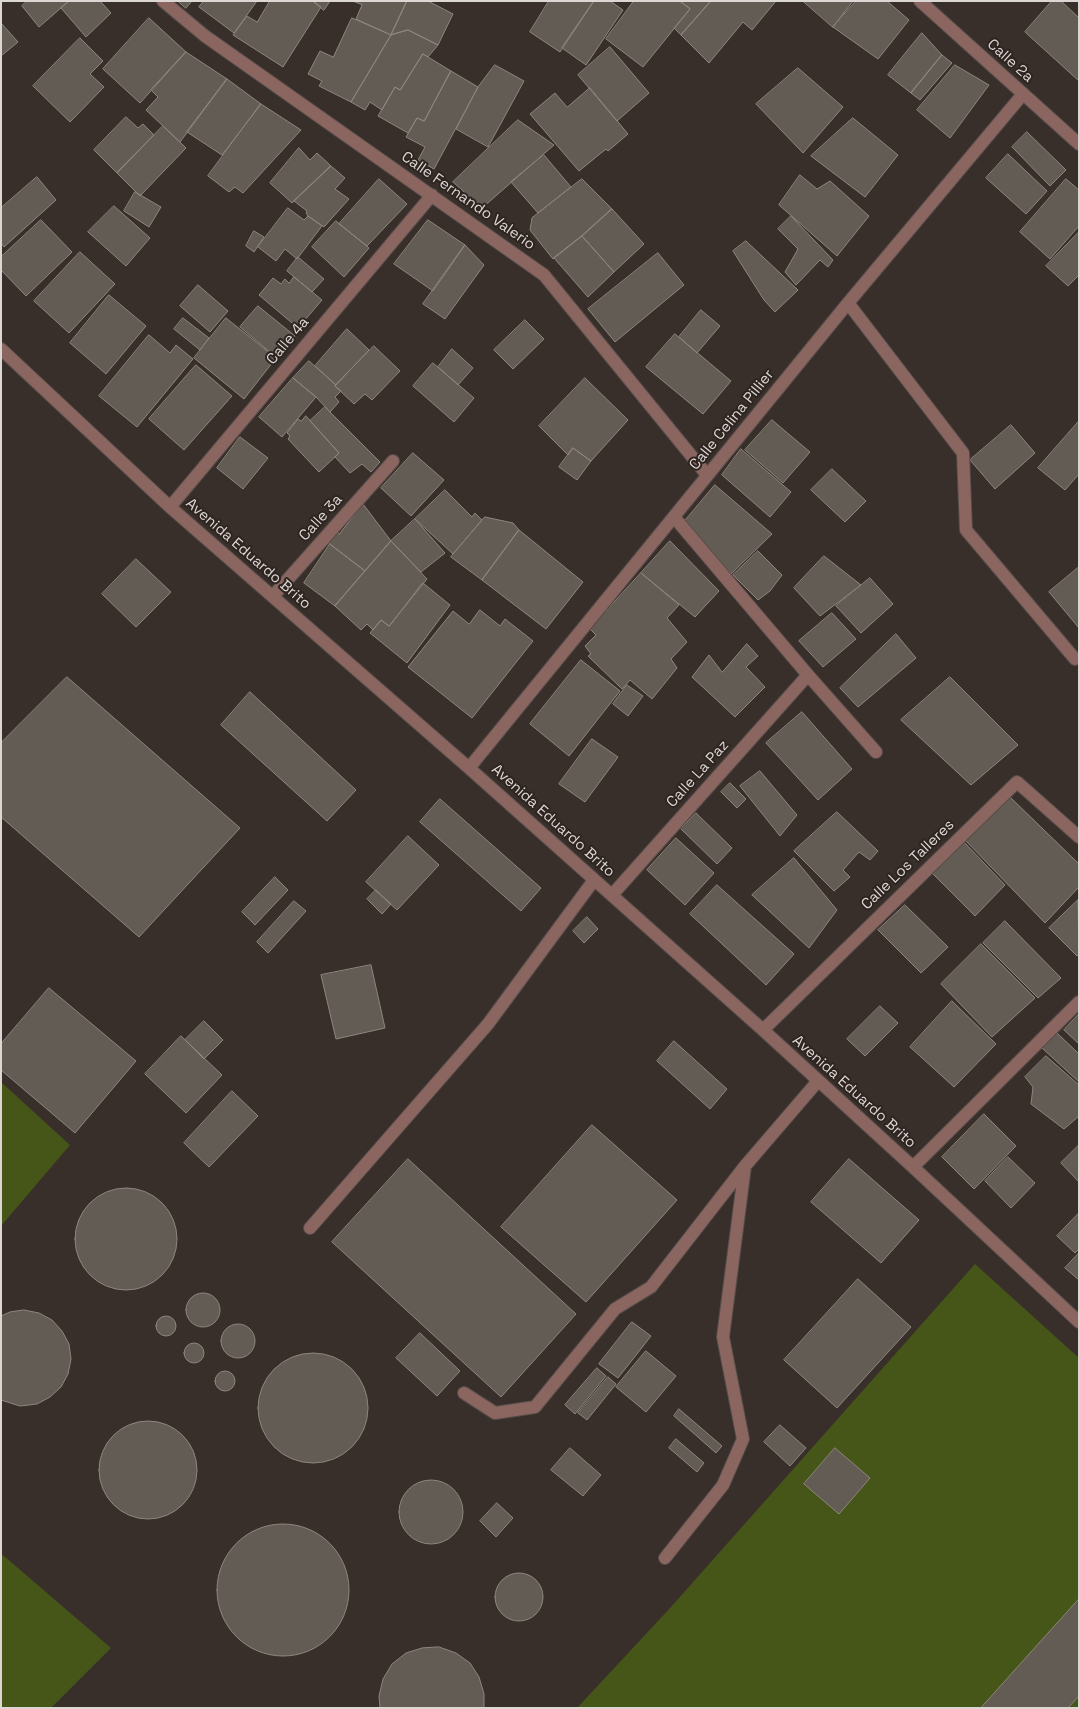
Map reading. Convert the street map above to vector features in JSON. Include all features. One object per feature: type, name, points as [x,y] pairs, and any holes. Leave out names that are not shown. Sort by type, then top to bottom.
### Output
[{"type":"street","name":"Calle Fernando Valerio","points":[[163,1],[205,36],[544,275],[707,475]]},
{"type":"street","name":"Calle 2a","points":[[920,1],[1079,144]]},
{"type":"street","name":"Calle Celina Pillier","points":[[469,768],[848,303],[1023,94]]},
{"type":"street","name":"Calle 4a","points":[[170,507],[432,195]]},
{"type":"street","points":[[848,303],[963,453],[966,530],[1075,659]]},
{"type":"street","name":"Avenida Eduardo Brito","points":[[1,349],[170,507],[469,768],[763,1030],[1079,1322]]},
{"type":"street","name":"Calle 3a","points":[[273,596],[393,461]]},
{"type":"street","points":[[674,517],[876,752]]},
{"type":"street","name":"Calle La Paz","points":[[612,895],[808,675]]},
{"type":"street","name":"Calle Los Talleres","points":[[763,1030],[1017,782],[1079,837]]},
{"type":"street","points":[[310,1228],[488,1024],[594,880]]},
{"type":"street","points":[[913,1167],[1079,1002]]},
{"type":"street","points":[[464,1393],[495,1413],[535,1407],[615,1309],[651,1287],[745,1166],[818,1081]]},
{"type":"street","points":[[665,1558],[723,1485],[743,1439],[723,1337],[745,1166]]},
{"type":"green space","points":[[1,1082],[70,1145],[1,1226]]},
{"type":"green space","points":[[975,1264],[1079,1358],[1079,1708],[577,1708],[671,1607]]},
{"type":"green space","points":[[1,1555],[111,1648],[51,1708],[1,1708]]},
{"type":"building","points":[[27,1],[69,1],[39,27],[22,6]]},
{"type":"building","points":[[69,1],[100,1],[111,13],[86,37],[61,8]]},
{"type":"building","points":[[178,1],[192,1],[186,8]]},
{"type":"building","points":[[204,1],[257,1],[234,33],[199,7]]},
{"type":"building","points":[[270,1],[313,1],[321,7],[283,67],[233,35],[247,16],[257,22]]},
{"type":"building","points":[[313,1],[330,1],[324,10]]},
{"type":"building","points":[[353,1],[407,1],[391,35],[356,19],[362,5]]},
{"type":"building","points":[[407,1],[428,1],[453,14],[438,45],[408,30],[391,35]]},
{"type":"building","points":[[549,1],[594,1],[560,52],[530,32]]},
{"type":"building","points":[[594,1],[610,1],[623,10],[586,65],[562,48]]},
{"type":"building","points":[[634,1],[680,1],[690,9],[643,67],[606,39]]},
{"type":"building","points":[[680,1],[711,1],[681,35],[674,28],[690,9]]},
{"type":"building","points":[[711,1],[776,1],[752,30],[743,22],[709,63],[681,35]]},
{"type":"building","points":[[803,1],[853,1],[833,27]]},
{"type":"building","points":[[856,1],[887,1],[909,20],[878,59],[833,27]]},
{"type":"building","points":[[1052,1],[1061,1],[1079,18],[1079,81],[1025,32]]},
{"type":"building","points":[[149,18],[186,52],[140,103],[103,69]]},
{"type":"building","points":[[352,18],[391,35],[351,102],[319,86],[322,81],[308,74],[320,51],[333,57]]},
{"type":"building","points":[[1,23],[18,42],[1,56]]},
{"type":"building","points":[[408,30],[438,45],[428,57],[423,54],[400,90],[395,87],[382,110],[370,102],[365,110],[351,102],[391,35]]},
{"type":"building","points":[[922,33],[942,55],[911,93],[888,75]]},
{"type":"building","points":[[80,38],[103,61],[90,74],[104,87],[70,122],[33,86]]},
{"type":"building","points":[[610,47],[649,93],[617,121],[578,75]]},
{"type":"building","points":[[186,52],[227,79],[180,142],[146,110],[158,97],[151,90]]},
{"type":"building","points":[[423,54],[451,71],[424,121],[417,118],[408,133],[378,116],[395,87],[400,90]]},
{"type":"building","points":[[942,55],[952,63],[920,100],[911,93]]},
{"type":"building","points":[[495,65],[524,81],[488,147],[456,129],[478,87]]},
{"type":"building","points":[[955,65],[989,85],[950,138],[917,110]]},
{"type":"building","points":[[798,68],[843,107],[803,153],[756,104]]},
{"type":"building","points":[[451,71],[478,87],[434,169],[418,160],[425,147],[406,137],[417,118],[424,121]]},
{"type":"building","points":[[227,79],[261,104],[222,155],[187,132]]},
{"type":"building","points":[[590,88],[628,134],[608,151],[606,149],[579,171],[530,114],[555,93],[567,107]]},
{"type":"building","points":[[261,104],[301,130],[243,193],[235,187],[229,192],[208,176]]},
{"type":"building","points":[[126,117],[138,128],[143,124],[154,135],[117,173],[94,150]]},
{"type":"building","points":[[853,118],[898,155],[865,197],[811,156]]},
{"type":"building","points":[[518,120],[554,145],[482,208],[453,182]]},
{"type":"building","points":[[163,126],[186,148],[140,196],[117,173]]},
{"type":"building","points":[[1027,132],[1066,170],[1050,186],[1012,147]]},
{"type":"building","points":[[299,148],[310,160],[317,153],[331,166],[292,203],[270,183]]},
{"type":"building","points":[[1008,154],[1047,191],[1026,214],[986,178]]},
{"type":"building","points":[[544,155],[571,187],[538,213],[511,182]]},
{"type":"building","points":[[331,166],[345,178],[335,189],[349,199],[324,227],[308,216],[307,211],[294,201]]},
{"type":"building","points":[[800,175],[817,189],[830,181],[869,216],[837,256],[779,205]]},
{"type":"building","points":[[37,177],[56,200],[4,247],[1,243],[1,208]]},
{"type":"building","points":[[379,179],[407,204],[367,246],[339,224]]},
{"type":"building","points":[[582,179],[612,209],[553,259],[530,230],[532,218]]},
{"type":"building","points":[[1066,179],[1079,190],[1079,226],[1050,259],[1020,232]]},
{"type":"building","points":[[135,192],[161,207],[149,227],[124,211]]},
{"type":"building","points":[[114,206],[150,238],[126,266],[88,232]]},
{"type":"building","points":[[288,208],[304,220],[308,216],[322,226],[297,259],[285,249],[276,261],[258,247]]},
{"type":"building","points":[[612,209],[644,244],[614,272],[582,236]]},
{"type":"building","points":[[791,216],[833,260],[828,267],[820,260],[796,285],[785,272],[798,249],[778,229]]},
{"type":"building","points":[[41,220],[72,252],[26,296],[1,270],[1,257]]},
{"type":"building","points":[[428,220],[465,245],[433,291],[394,264]]},
{"type":"building","points":[[336,221],[369,248],[344,277],[312,247]]},
{"type":"building","points":[[254,231],[264,237],[254,252],[246,246]]},
{"type":"building","points":[[1079,232],[1079,275],[1068,286],[1046,266]]},
{"type":"building","points":[[582,236],[614,272],[588,297],[554,258]]},
{"type":"building","points":[[746,241],[798,290],[775,312],[764,300],[733,251]]},
{"type":"building","points":[[465,245],[484,265],[445,319],[423,304]]},
{"type":"building","points":[[80,252],[115,284],[69,333],[34,301]]},
{"type":"building","points":[[658,253],[684,285],[615,342],[588,309]]},
{"type":"building","points":[[298,257],[324,279],[312,292],[287,271]]},
{"type":"building","points":[[294,277],[322,300],[298,328],[259,295],[273,278],[281,284],[285,279],[289,283]]},
{"type":"building","points":[[198,285],[228,311],[210,332],[180,306]]},
{"type":"building","points":[[109,295],[146,326],[106,374],[70,343]]},
{"type":"building","points":[[258,306],[295,336],[277,358],[240,327]]},
{"type":"building","points":[[701,310],[720,326],[697,353],[679,337]]},
{"type":"building","points":[[183,318],[209,338],[200,350],[174,329]]},
{"type":"building","points":[[226,318],[276,358],[244,399],[194,358]]},
{"type":"building","points":[[525,320],[544,339],[513,369],[494,350]]},
{"type":"building","points":[[347,329],[369,350],[336,385],[315,366]]},
{"type":"building","points":[[675,334],[731,381],[703,414],[646,367]]},
{"type":"building","points":[[149,335],[170,353],[176,345],[193,359],[137,427],[99,396]]},
{"type":"building","points":[[374,346],[400,371],[372,400],[365,394],[354,404],[335,386]]},
{"type":"building","points":[[452,349],[473,368],[458,385],[438,367]]},
{"type":"building","points":[[309,361],[341,391],[335,397],[339,402],[330,412],[316,397],[293,378]]},
{"type":"building","points":[[433,363],[474,398],[454,422],[413,386]]},
{"type":"building","points":[[196,365],[232,396],[184,450],[149,419]]},
{"type":"building","points":[[293,378],[316,397],[282,437],[259,417]]},
{"type":"building","points":[[585,378],[628,420],[591,461],[573,448],[568,455],[539,426]]},
{"type":"building","points":[[325,407],[380,462],[371,472],[362,464],[350,473],[335,457],[339,453],[310,421]]},
{"type":"building","points":[[306,416],[339,453],[319,472],[288,439],[290,436],[287,433],[298,419],[301,421]]},
{"type":"building","points":[[772,420],[810,452],[783,483],[745,450]]},
{"type":"building","points":[[1079,421],[1079,474],[1065,490],[1038,468]]},
{"type":"building","points":[[1011,425],[1035,453],[995,489],[970,460]]},
{"type":"building","points":[[240,437],[268,458],[243,489],[217,468]]},
{"type":"building","points":[[573,448],[591,461],[577,480],[559,467]]},
{"type":"building","points":[[741,449],[791,492],[770,517],[722,475]]},
{"type":"building","points":[[413,453],[444,480],[411,516],[381,488]]},
{"type":"building","points":[[832,469],[866,501],[845,522],[811,490]]},
{"type":"building","points":[[715,485],[772,534],[731,574],[684,522]]},
{"type":"building","points":[[445,490],[472,517],[475,513],[482,520],[453,554],[415,519]]},
{"type":"building","points":[[363,504],[391,541],[365,571],[327,542],[336,531],[339,534]]},
{"type":"building","points":[[485,517],[513,523],[519,530],[482,580],[451,557]]},
{"type":"building","points":[[415,519],[445,553],[421,572],[391,541]]},
{"type":"building","points":[[519,530],[583,582],[546,629],[482,580]]},
{"type":"building","points":[[391,541],[427,579],[389,626],[381,620],[373,630],[367,624],[361,630],[335,606]]},
{"type":"building","points":[[670,541],[719,591],[695,617],[641,573]]},
{"type":"building","points":[[330,544],[365,571],[335,606],[304,583]]},
{"type":"building","points":[[758,551],[782,575],[770,591],[758,600],[733,575]]},
{"type":"building","points":[[824,556],[861,585],[820,616],[794,588]]},
{"type":"building","points":[[136,559],[171,592],[136,627],[102,594]]},
{"type":"building","points":[[1079,567],[1079,628],[1049,592]]},
{"type":"building","points":[[641,573],[679,605],[667,618],[687,642],[671,659],[677,668],[652,699],[630,680],[622,689],[588,656],[591,654],[585,646],[596,635],[590,629]]},
{"type":"building","points":[[870,578],[893,604],[861,633],[836,606]]},
{"type":"building","points":[[423,583],[450,605],[407,663],[370,633],[381,620],[389,626]]},
{"type":"building","points":[[480,610],[500,626],[505,619],[533,641],[472,718],[408,667],[453,611],[469,624]]},
{"type":"building","points":[[832,613],[856,639],[823,667],[799,641]]},
{"type":"building","points":[[896,634],[916,658],[858,707],[840,688]]},
{"type":"building","points":[[747,644],[758,656],[746,667],[765,687],[735,717],[692,677],[709,655],[722,672]]},
{"type":"building","points":[[581,660],[620,691],[569,756],[530,724]]},
{"type":"building","points":[[67,677],[240,828],[139,937],[1,817],[1,743]]},
{"type":"building","points":[[950,677],[1018,745],[971,785],[901,720]]},
{"type":"building","points":[[627,685],[643,696],[628,716],[613,704]]},
{"type":"building","points":[[250,692],[356,790],[327,821],[221,725]]},
{"type":"building","points":[[802,712],[852,769],[818,800],[766,743]]},
{"type":"building","points":[[592,739],[618,757],[585,802],[559,784]]},
{"type":"building","points":[[760,771],[797,815],[780,836],[740,786]]},
{"type":"building","points":[[730,783],[746,799],[737,808],[721,792]]},
{"type":"building","points":[[1010,797],[1079,864],[1079,887],[1045,923],[966,841]]},
{"type":"building","points":[[440,799],[541,888],[521,911],[420,822]]},
{"type":"building","points":[[837,812],[878,851],[870,860],[859,852],[843,870],[850,877],[834,891],[794,851]]},
{"type":"building","points":[[696,813],[732,848],[717,864],[681,829]]},
{"type":"building","points":[[408,836],[439,865],[397,910],[366,882]]},
{"type":"building","points":[[676,838],[714,873],[685,905],[647,870]]},
{"type":"building","points":[[963,841],[1005,885],[975,916],[933,874]]},
{"type":"building","points":[[794,858],[837,910],[809,948],[752,895]]},
{"type":"building","points":[[275,877],[288,890],[255,925],[242,912]]},
{"type":"building","points":[[717,885],[794,954],[766,985],[690,914]]},
{"type":"building","points":[[376,890],[391,904],[382,914],[367,899]]},
{"type":"building","points":[[1078,900],[1079,954],[1077,956],[1049,928]]},
{"type":"building","points":[[294,901],[306,911],[268,953],[257,942]]},
{"type":"building","points":[[905,905],[948,947],[921,973],[878,930]]},
{"type":"building","points":[[587,917],[598,929],[584,943],[573,931]]},
{"type":"building","points":[[1005,921],[1061,978],[1038,998],[983,943]]},
{"type":"building","points":[[981,944],[1035,998],[992,1037],[941,984]]},
{"type":"building","points":[[371,965],[385,1028],[336,1039],[321,975]]},
{"type":"building","points":[[49,988],[136,1061],[75,1133],[1,1070],[1,1044]]},
{"type":"building","points":[[952,1001],[996,1044],[954,1087],[910,1047]]},
{"type":"building","points":[[880,1006],[898,1023],[865,1056],[847,1039]]},
{"type":"building","points":[[1079,1014],[1079,1044],[1064,1030]]},
{"type":"building","points":[[204,1021],[223,1040],[204,1059],[185,1040]]},
{"type":"building","points":[[1057,1033],[1079,1054],[1079,1082],[1042,1048]]},
{"type":"building","points":[[181,1036],[222,1075],[186,1113],[145,1074]]},
{"type":"building","points":[[674,1041],[727,1089],[710,1109],[657,1061]]},
{"type":"building","points":[[1046,1056],[1079,1085],[1079,1116],[1064,1129],[1031,1104],[1033,1087],[1025,1077]]},
{"type":"building","points":[[232,1091],[258,1116],[209,1167],[184,1143]]},
{"type":"building","points":[[984,1114],[1016,1146],[974,1189],[942,1157]]},
{"type":"building","points":[[592,1125],[677,1200],[586,1302],[501,1227]]},
{"type":"building","points":[[1079,1145],[1079,1182],[1061,1163]]},
{"type":"building","points":[[1008,1157],[1035,1183],[1011,1208],[985,1181]]},
{"type":"building","points":[[408,1159],[576,1314],[501,1397],[332,1242]]},
{"type":"building","points":[[849,1159],[919,1220],[881,1263],[811,1202]]},
{"type":"building","points":[[126,1188],[145,1192],[162,1203],[173,1220],[177,1239],[173,1258],[162,1275],[145,1286],[126,1290],[107,1286],[90,1275],[79,1258],[75,1239],[79,1220],[90,1203],[107,1192]]},
{"type":"building","points":[[1079,1213],[1079,1249],[1075,1253],[1057,1236]]},
{"type":"building","points":[[1079,1253],[1079,1280],[1065,1268]]},
{"type":"building","points":[[858,1279],[911,1327],[837,1408],[784,1360]]},
{"type":"building","points":[[203,1293],[215,1298],[220,1310],[215,1322],[203,1327],[191,1322],[186,1310],[191,1298]]},
{"type":"building","points":[[24,1310],[39,1313],[52,1320],[62,1331],[69,1344],[71,1359],[68,1374],[61,1387],[50,1397],[37,1404],[20,1406],[1,1400],[1,1316],[10,1312]]},
{"type":"building","points":[[166,1316],[173,1319],[176,1326],[173,1333],[166,1336],[159,1333],[156,1326],[159,1319]]},
{"type":"building","points":[[632,1322],[651,1336],[618,1378],[599,1364]]},
{"type":"building","points":[[238,1324],[250,1329],[255,1341],[250,1353],[238,1358],[226,1353],[221,1341],[226,1329]]},
{"type":"building","points":[[420,1333],[460,1371],[437,1396],[396,1358]]},
{"type":"building","points":[[194,1343],[201,1346],[204,1353],[201,1360],[194,1363],[187,1360],[184,1353],[187,1346]]},
{"type":"building","points":[[646,1351],[676,1376],[646,1412],[616,1387]]},
{"type":"building","points":[[313,1353],[334,1357],[352,1369],[364,1387],[368,1408],[364,1429],[352,1447],[334,1459],[313,1463],[292,1459],[274,1447],[262,1429],[258,1408],[262,1387],[274,1369],[292,1357]]},
{"type":"building","points":[[597,1368],[606,1376],[575,1414],[565,1405]]},
{"type":"building","points":[[225,1371],[232,1374],[235,1381],[232,1388],[225,1391],[218,1388],[215,1381],[218,1374]]},
{"type":"building","points":[[608,1377],[616,1384],[587,1420],[578,1413]]},
{"type":"building","points":[[679,1409],[722,1446],[716,1453],[674,1416]]},
{"type":"building","points":[[138,1421],[158,1421],[167,1424],[183,1435],[194,1451],[197,1460],[197,1480],[194,1489],[183,1505],[167,1516],[158,1519],[138,1519],[121,1511],[107,1497],[99,1480],[99,1460],[107,1443],[121,1429]]},
{"type":"building","points":[[780,1425],[806,1448],[790,1466],[764,1442]]},
{"type":"building","points":[[676,1439],[704,1463],[697,1472],[669,1448]]},
{"type":"building","points":[[570,1448],[601,1475],[583,1496],[551,1470]]},
{"type":"building","points":[[835,1448],[870,1478],[839,1514],[804,1484]]},
{"type":"building","points":[[425,1480],[437,1480],[454,1489],[461,1500],[463,1512],[461,1524],[454,1535],[437,1544],[425,1544],[413,1539],[404,1530],[399,1518],[399,1506],[404,1494],[413,1485]]},
{"type":"building","points":[[497,1503],[513,1518],[496,1537],[480,1521]]},
{"type":"building","points":[[283,1524],[296,1525],[308,1529],[330,1543],[344,1565],[348,1577],[348,1603],[344,1615],[330,1637],[308,1651],[296,1655],[283,1656],[270,1655],[258,1651],[236,1637],[222,1615],[218,1603],[217,1590],[218,1577],[222,1565],[236,1543],[258,1529],[270,1525]]},
{"type":"building","points":[[514,1573],[524,1573],[536,1580],[543,1592],[543,1602],[536,1614],[524,1621],[514,1621],[506,1617],[499,1610],[495,1602],[495,1592],[499,1584],[506,1577]]},
{"type":"building","points":[[1079,1599],[1079,1696],[1068,1708],[981,1708]]},
{"type":"building","points":[[439,1647],[456,1653],[470,1663],[479,1677],[484,1694],[484,1708],[380,1708],[379,1696],[383,1679],[392,1664],[406,1653],[422,1648]]}]
